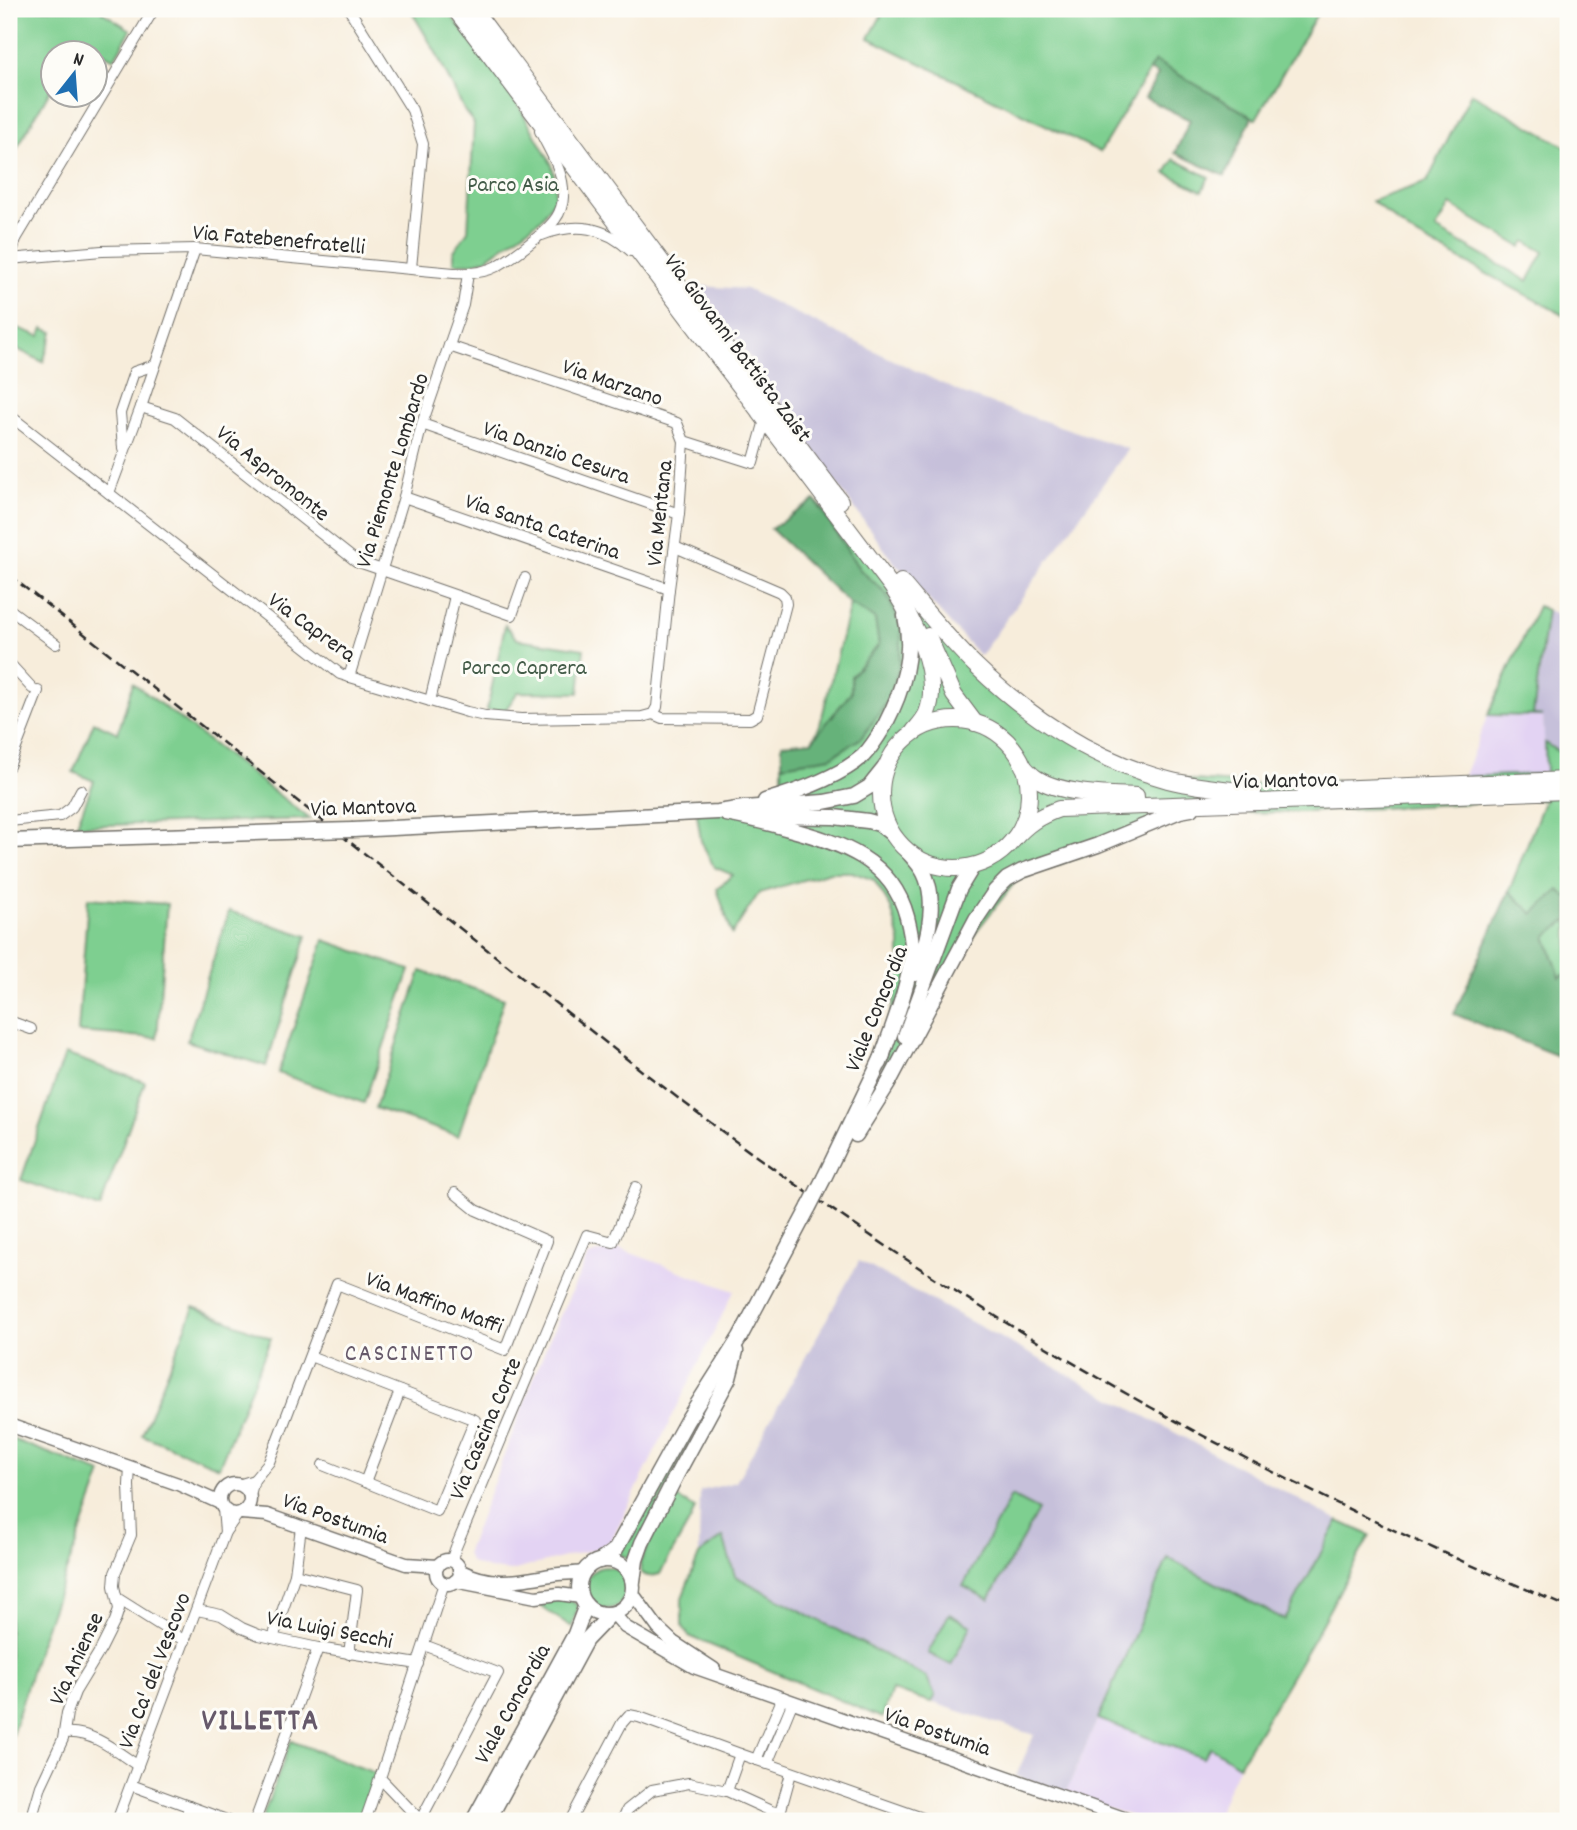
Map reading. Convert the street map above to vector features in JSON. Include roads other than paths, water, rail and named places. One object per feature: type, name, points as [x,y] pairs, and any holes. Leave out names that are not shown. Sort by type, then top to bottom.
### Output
[{"type":"main road","name":"Via Giovanni Battista Zaist","points":[[455,9],[900,599],[925,654],[930,685],[928,710],[914,731]]},
{"type":"main road","name":"Via Giovanni Battista Zaist","points":[[473,9],[901,582],[954,695],[975,723]]},
{"type":"main road","points":[[901,582],[974,665],[1026,710],[1074,741],[1096,754],[1149,774],[1249,797]]},
{"type":"main road","points":[[732,812],[827,778],[854,762],[871,747],[893,707],[909,657],[908,634],[900,599]]},
{"type":"main road","points":[[732,812],[868,821],[878,824],[892,834],[907,851],[922,861],[956,868],[973,866],[995,856],[1013,840],[1027,812],[1028,781],[1017,755],[1000,736],[975,723],[944,721],[914,731],[897,747],[881,783],[884,818],[892,834]]},
{"type":"main road","name":"Via Mantova","points":[[1023,766],[1035,778],[1049,785],[1103,795],[1249,797],[1568,791]]},
{"type":"main road","points":[[732,812],[824,802],[853,796],[869,787],[886,767]]},
{"type":"main road","name":"Via Mantova","points":[[1013,840],[1028,824],[1059,809],[1568,780]]},
{"type":"main road","points":[[856,1135],[888,1084],[985,904],[1007,879],[1180,811],[1249,797]]},
{"type":"main road","points":[[732,812],[812,835],[853,851],[875,866],[892,884],[903,902],[912,950],[910,969],[880,1063]]},
{"type":"main road","name":"Via Mantova","points":[[9,841],[353,830],[732,812]]},
{"type":"main road","name":"Viale Concordia","points":[[473,1821],[575,1634],[583,1601],[579,1589],[583,1572],[615,1549],[687,1422],[740,1337],[809,1208],[899,1021],[923,952],[930,897],[923,872],[907,851]]},
{"type":"main road","name":"Viale Concordia","points":[[824,1178],[856,1135],[906,1034],[958,889],[973,866]]},
{"type":"main road","name":"Viale Concordia","points":[[488,1821],[586,1640],[612,1614],[626,1607],[633,1588],[636,1560],[642,1543],[729,1378],[740,1337]]},
{"type":"main road","points":[[600,1561],[609,1560],[625,1567],[630,1573],[633,1588]]},
{"type":"main road","points":[[583,1601],[596,1613],[612,1614]]},
{"type":"street","points":[[9,259],[16,239],[154,9]]},
{"type":"street","points":[[349,9],[412,110],[423,144],[411,268]]},
{"type":"street","name":"Via Fatebenefratelli","points":[[9,259],[102,251],[195,248],[468,274],[496,266],[535,238],[557,218],[563,200],[561,174],[526,102]]},
{"type":"street","name":"Via Fatebenefratelli","points":[[535,238],[559,228],[579,226],[593,229],[614,237],[657,276]]},
{"type":"street","points":[[109,493],[195,248]]},
{"type":"street","name":"Via Piemonte Lombardo","points":[[349,677],[404,497],[422,424],[463,305],[468,274]]},
{"type":"street","name":"Via Marzano","points":[[449,345],[677,423],[684,441],[753,463],[765,420]]},
{"type":"street","points":[[123,451],[120,414],[134,372],[155,365]]},
{"type":"street","name":"Via Aspromonte","points":[[141,407],[175,418],[356,561],[512,615],[525,578]]},
{"type":"street","name":"Via Caprera","points":[[9,415],[340,674],[485,716],[521,719],[629,718],[653,713],[662,718],[750,719],[757,715],[786,597],[675,547]]},
{"type":"street","name":"Via Danzio Cesura","points":[[422,424],[679,514]]},
{"type":"street","name":"Via Mentana","points":[[669,589],[679,514],[684,441]]},
{"type":"street","name":"Via Santa Caterina","points":[[404,497],[669,589]]},
{"type":"street","points":[[653,713],[659,698],[669,589]]},
{"type":"street","points":[[430,701],[455,596]]},
{"type":"street","points":[[9,609],[56,644]]},
{"type":"street","points":[[9,663],[35,689],[9,766]]},
{"type":"street","points":[[9,731],[21,735]]},
{"type":"street","points":[[9,821],[60,816],[72,807],[82,790]]},
{"type":"street","points":[[9,1021],[31,1028]]},
{"type":"street","name":"Via Cascina Corte","points":[[448,1573],[461,1534],[587,1236],[612,1242],[636,1187]]},
{"type":"street","name":"Via Maffino Maffi","points":[[250,1497],[254,1480],[269,1462],[337,1284],[505,1350],[547,1241],[476,1210],[455,1193]]},
{"type":"street","points":[[310,1356],[475,1420],[437,1511],[323,1465]]},
{"type":"street","points":[[365,1482],[400,1391]]},
{"type":"street","name":"Via Postumia","points":[[9,1424],[178,1484],[222,1506],[230,1514],[267,1515],[385,1558],[416,1566],[506,1582],[583,1572]]},
{"type":"street","name":"Via Aniense","points":[[34,1821],[34,1810],[41,1786],[63,1739],[67,1713],[75,1692],[101,1649],[119,1609],[114,1586],[115,1573],[131,1535],[128,1485],[130,1467]]},
{"type":"street","points":[[222,1506],[221,1495],[232,1486],[254,1480]]},
{"type":"street","name":"Via Postumia","points":[[178,1484],[207,1489],[232,1486],[245,1488],[250,1497],[248,1508],[240,1514]]},
{"type":"street","points":[[250,1497],[267,1515]]},
{"type":"street","name":"Via Ca' del Vescovo","points":[[222,1506],[225,1532]]},
{"type":"street","name":"Via Ca' del Vescovo","points":[[117,1821],[225,1532],[240,1514]]},
{"type":"street","points":[[273,1638],[295,1574],[301,1527]]},
{"type":"street","points":[[365,1821],[448,1573]]},
{"type":"street","name":"Via Postumia","points":[[448,1573],[536,1597],[559,1594],[583,1601]]},
{"type":"street","points":[[295,1574],[357,1590],[349,1654]]},
{"type":"street","name":"Via Postumia","points":[[633,1588],[658,1628],[673,1642],[729,1679]]},
{"type":"street","points":[[117,1598],[185,1641]]},
{"type":"street","name":"Via Luigi Secchi","points":[[197,1609],[221,1615],[242,1628],[273,1638],[349,1654],[418,1664]]},
{"type":"street","name":"Via Postumia","points":[[612,1614],[625,1627],[694,1667],[1132,1821]]},
{"type":"street","points":[[380,1778],[421,1821],[498,1673],[424,1645]]},
{"type":"street","points":[[255,1821],[318,1648]]},
{"type":"street","points":[[756,1760],[788,1699]]},
{"type":"street","points":[[767,1764],[788,1699]]},
{"type":"street","points":[[572,1820],[622,1723],[629,1716],[639,1717],[931,1821]]},
{"type":"street","points":[[64,1733],[88,1735],[138,1766]]},
{"type":"street","points":[[727,1791],[740,1754]]},
{"type":"street","points":[[622,1821],[627,1810],[652,1790],[689,1783],[727,1791],[776,1816],[791,1773]]},
{"type":"street","points":[[131,1785],[229,1821]]},
{"type":"street","points":[[187,1821],[189,1806]]},
{"type":"street","points":[[898,1821],[904,1812]]},
{"type":"railway","points":[[9,575],[646,1074],[753,1154],[858,1227],[1074,1363],[1232,1451],[1374,1521],[1568,1607]]},
{"type":"district","name":"CASCINETTO","points":[[410,1352]]},
{"type":"district","name":"VILLETTA","points":[[261,1719]]},
{"type":"park label","name":"Parco Asia","points":[[513,183]]},
{"type":"park label","name":"Parco Caprera","points":[[524,666]]}]
